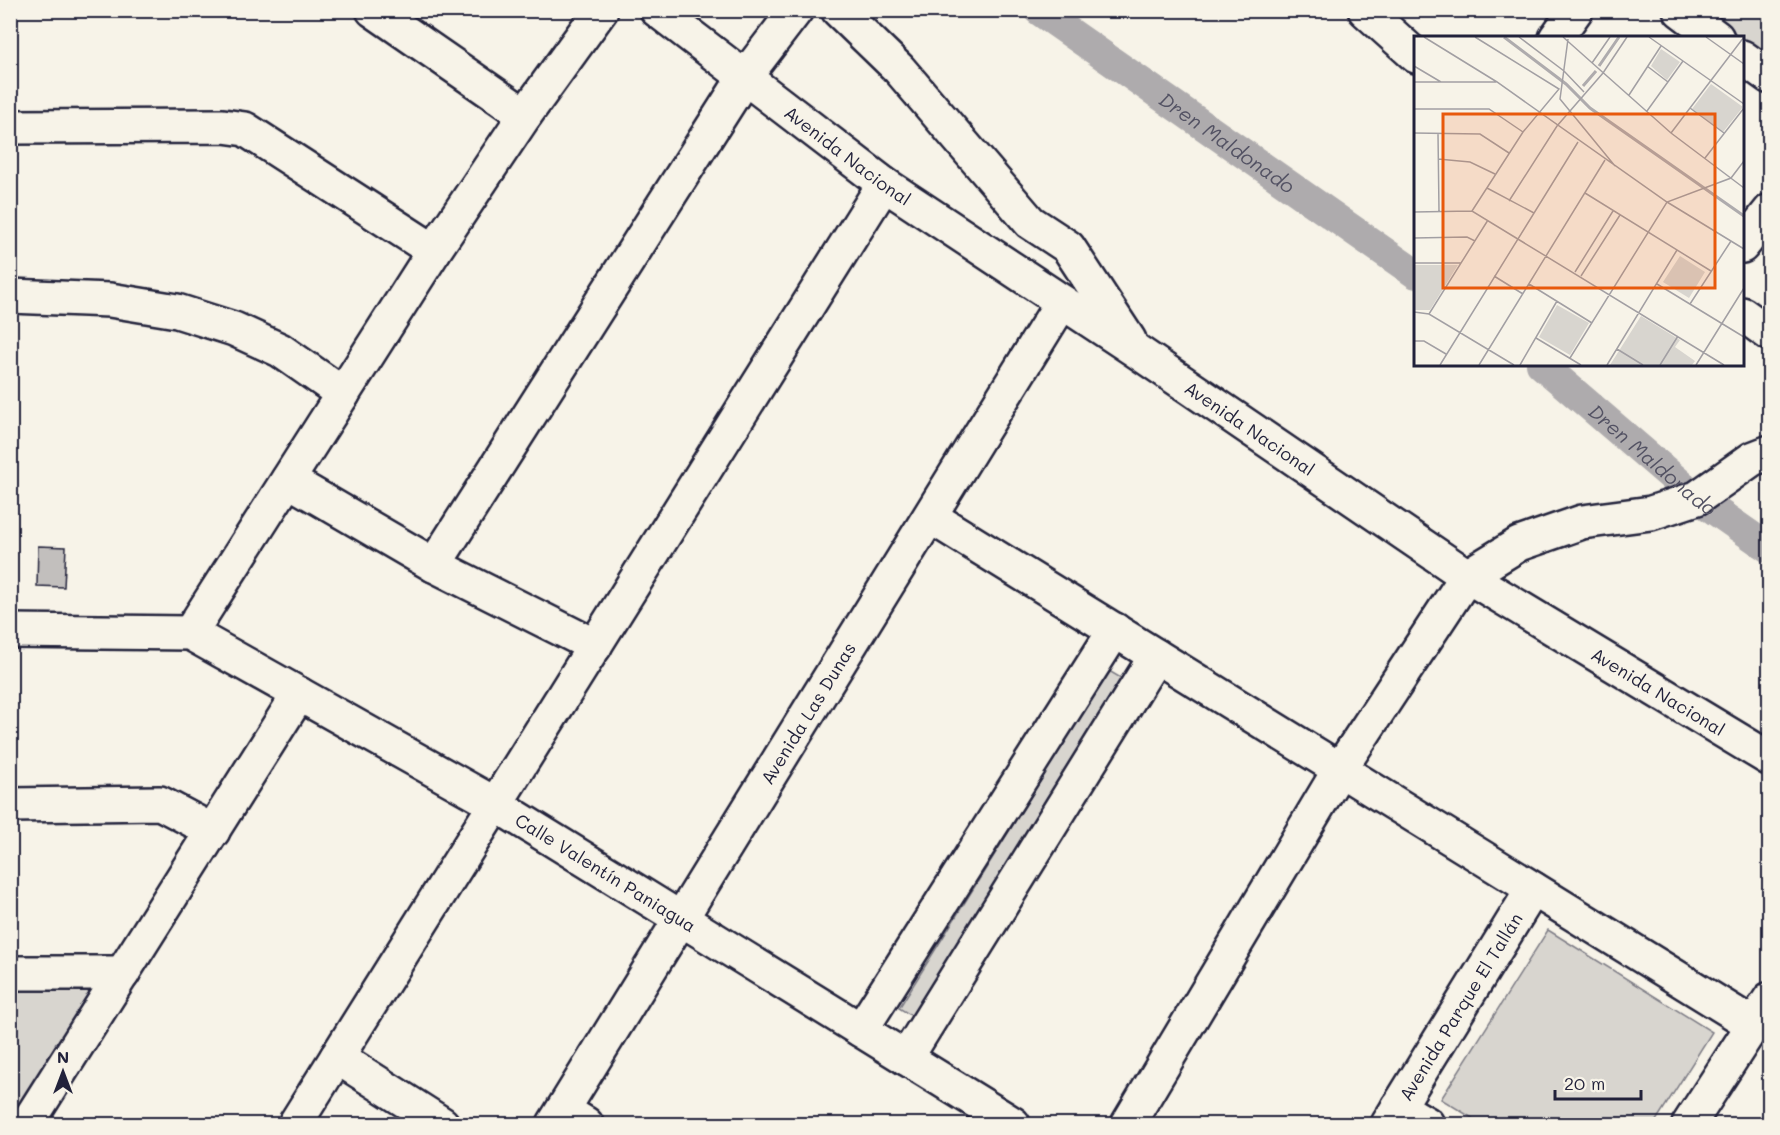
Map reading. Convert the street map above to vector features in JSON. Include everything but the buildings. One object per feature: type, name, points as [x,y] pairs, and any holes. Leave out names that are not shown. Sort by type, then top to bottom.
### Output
[{"type":"street","points":[[373,10],[525,115]]},
{"type":"street","points":[[10,631],[190,633],[434,251],[525,115],[601,10]]},
{"type":"street","name":"Avenida Nacional","points":[[657,10],[884,184],[1136,350],[1467,576],[1770,759]]},
{"type":"street","points":[[434,565],[744,78],[796,10]]},
{"type":"street","points":[[838,10],[898,69],[1030,222],[1068,248],[1136,350]]},
{"type":"street","points":[[1365,10],[1414,54]]},
{"type":"street","points":[[1557,36],[1576,10]]},
{"type":"street","points":[[1680,10],[1714,36]]},
{"type":"street","points":[[1744,58],[1770,77]]},
{"type":"street","points":[[10,127],[223,126],[245,129],[434,251]]},
{"type":"street","points":[[295,1125],[884,184]]},
{"type":"street","points":[[1744,245],[1770,211]]},
{"type":"street","points":[[10,296],[110,300],[177,311],[234,329],[279,350],[343,394]]},
{"type":"street","name":"Avenida Las Dunas","points":[[568,1120],[682,920],[1062,302]]},
{"type":"street","points":[[1744,315],[1770,334]]},
{"type":"street","points":[[1128,1125],[1340,769],[1467,576],[1520,544],[1582,522],[1651,513],[1697,498],[1752,459],[1770,452]]},
{"type":"street","points":[[288,480],[434,565],[595,646]]},
{"type":"street","points":[[931,517],[1533,889],[1761,1012],[1689,1125]]},
{"type":"street","points":[[861,1030],[1115,630]]},
{"type":"street","name":"Calle Valentín Paniagua","points":[[190,633],[495,804],[1013,1125]]},
{"type":"street","points":[[906,1058],[1156,656]]},
{"type":"street","points":[[27,1125],[299,694]]},
{"type":"street","points":[[10,805],[160,803],[213,831]]},
{"type":"street","name":"Avenida Parque El Tallán","points":[[1393,1116],[1533,889]]},
{"type":"street","points":[[10,973],[123,973]]},
{"type":"street","points":[[337,1057],[442,1125]]},
{"type":"street","points":[[1393,1116],[1427,1125]]},
{"type":"shaded area","points":[[1689,11],[1769,11],[1769,71],[1744,52],[1744,36],[1724,36]]},
{"type":"shaded area","points":[[1109,671],[1121,678],[912,1016],[899,1008]]},
{"type":"shaded area","points":[[1548,930],[1712,1032],[1654,1124],[1482,1124],[1441,1099]]},
{"type":"shaded area","points":[[102,983],[14,1124],[10,1124],[10,984]]},
{"type":"waterway","name":"Dren Maldonado","points":[[1038,10],[1414,273]]},
{"type":"waterway","name":"Dren Maldonado","points":[[1543,366],[1697,498],[1770,549]]}]
